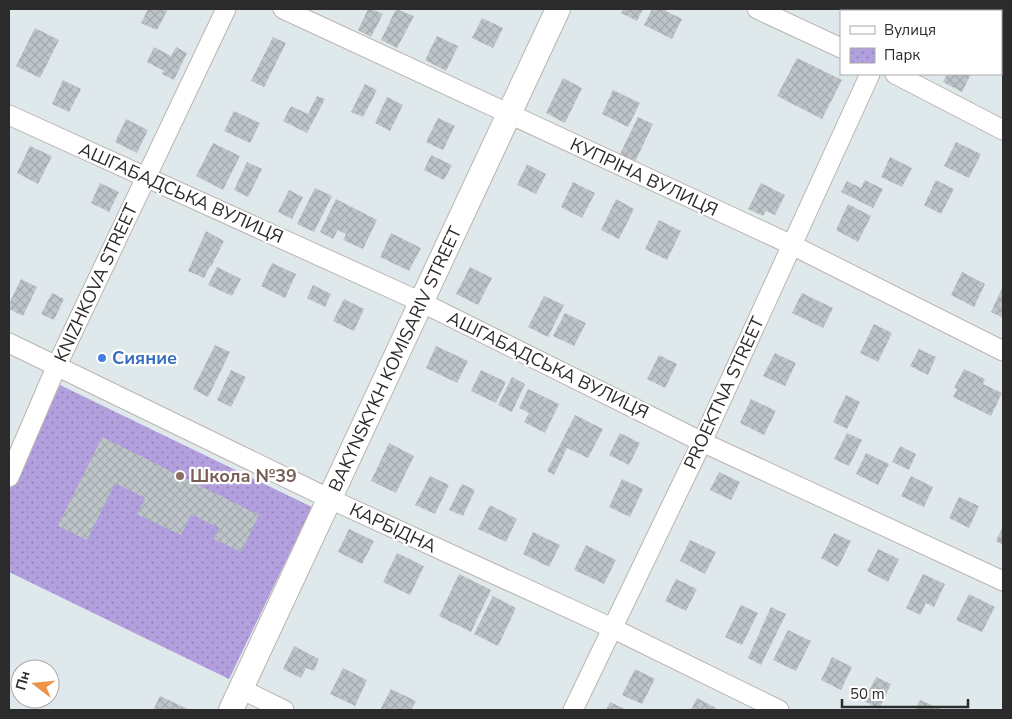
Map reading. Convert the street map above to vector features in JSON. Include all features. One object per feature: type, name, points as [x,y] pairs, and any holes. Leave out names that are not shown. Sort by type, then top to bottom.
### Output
[{"type":"street","name":"KNIZHKOVA STREET","points":[[9,477],[57,366],[226,9]]},
{"type":"street","name":"КУПРІНА ВУЛИЦЯ","points":[[283,9],[792,245],[1003,352]]},
{"type":"street","name":"BAKYNSKYKH KOMISARIV STREET","points":[[236,700],[558,9]]},
{"type":"street","points":[[757,9],[840,48]]},
{"type":"street","name":"PROEKTNA STREET","points":[[573,710],[702,442],[870,75]]},
{"type":"street","points":[[897,75],[1003,130]]},
{"type":"street","name":"АШГАБАДСЬКА ВУЛИЦЯ","points":[[9,115],[421,302],[702,442],[1003,581]]},
{"type":"street","name":"КАРБІДНА","points":[[9,343],[330,499],[612,628],[779,710]]},
{"type":"street","points":[[236,700],[284,710]]},
{"type":"green space","points":[[60,385],[312,507],[229,679],[9,572],[9,491]]},
{"type":"building","points":[[148,9],[168,9],[157,30],[141,23]]},
{"type":"building","points":[[368,9],[383,14],[371,37],[358,30]]},
{"type":"building","points":[[396,9],[414,16],[397,48],[381,40]]},
{"type":"building","points":[[623,9],[643,9],[637,21],[621,13]]},
{"type":"building","points":[[652,9],[668,9],[666,11],[682,19],[672,39],[644,25]]},
{"type":"building","points":[[482,18],[503,28],[493,48],[472,38]]},
{"type":"building","points":[[35,28],[59,40],[40,78],[16,66]]},
{"type":"building","points":[[437,36],[458,46],[446,71],[425,60]]},
{"type":"building","points":[[273,37],[286,43],[264,87],[251,81]]},
{"type":"building","points":[[154,47],[171,56],[176,47],[187,53],[174,80],[162,74],[164,71],[147,62]]},
{"type":"building","points":[[797,58],[842,80],[822,119],[777,96]]},
{"type":"building","points":[[946,75],[970,75],[962,92],[943,82]]},
{"type":"building","points":[[563,78],[582,88],[565,123],[546,113]]},
{"type":"building","points":[[63,80],[81,89],[69,112],[52,104]]},
{"type":"building","points":[[365,84],[377,90],[363,117],[351,112]]},
{"type":"building","points":[[613,90],[640,103],[628,127],[602,114]]},
{"type":"building","points":[[317,96],[325,99],[307,133],[283,121],[291,106],[308,114]]},
{"type":"building","points":[[387,97],[403,105],[390,131],[375,123]]},
{"type":"building","points":[[234,111],[260,123],[250,143],[224,131]]},
{"type":"building","points":[[638,117],[653,124],[635,162],[620,154]]},
{"type":"building","points":[[438,118],[455,126],[443,150],[426,142]]},
{"type":"building","points":[[126,119],[148,130],[137,153],[115,142]]},
{"type":"building","points":[[956,142],[981,154],[969,178],[944,166]]},
{"type":"building","points":[[213,143],[240,156],[223,190],[196,176]]},
{"type":"building","points":[[30,146],[52,156],[38,184],[17,173]]},
{"type":"building","points":[[431,155],[452,165],[444,180],[424,170]]},
{"type":"building","points":[[890,157],[912,168],[902,187],[881,177]]},
{"type":"building","points":[[247,162],[262,169],[248,197],[234,190]]},
{"type":"building","points":[[527,164],[546,174],[536,194],[517,185]]},
{"type":"building","points":[[865,180],[883,189],[873,208],[841,192],[847,181],[861,188]]},
{"type":"building","points":[[936,180],[954,189],[941,214],[924,205]]},
{"type":"building","points":[[573,182],[595,193],[582,218],[561,207]]},
{"type":"building","points":[[100,183],[119,192],[109,212],[91,203]]},
{"type":"building","points":[[761,183],[785,195],[775,215],[766,211],[763,216],[748,209]]},
{"type":"building","points":[[315,188],[332,196],[314,232],[297,224]]},
{"type":"building","points":[[289,190],[303,197],[292,219],[278,212]]},
{"type":"building","points":[[336,199],[377,220],[363,249],[343,240],[346,234],[338,230],[333,239],[320,232]]},
{"type":"building","points":[[616,199],[634,209],[619,239],[601,230]]},
{"type":"building","points":[[848,204],[871,216],[858,242],[836,230]]},
{"type":"building","points":[[659,220],[681,231],[667,260],[645,249]]},
{"type":"building","points":[[206,231],[224,241],[204,278],[188,271]]},
{"type":"building","points":[[391,233],[421,248],[409,271],[380,257]]},
{"type":"building","points":[[272,263],[296,274],[285,298],[261,286]]},
{"type":"building","points":[[217,267],[241,279],[232,296],[208,285]]},
{"type":"building","points":[[470,267],[492,278],[478,305],[456,294]]},
{"type":"building","points":[[962,272],[985,284],[974,307],[951,295]]},
{"type":"building","points":[[21,279],[37,287],[23,316],[9,309],[9,304]]},
{"type":"building","points":[[313,285],[331,294],[325,307],[307,298]]},
{"type":"building","points":[[1003,286],[1003,318],[991,312]]},
{"type":"building","points":[[52,293],[64,299],[54,320],[41,314]]},
{"type":"building","points":[[802,293],[833,308],[823,328],[792,313]]},
{"type":"building","points":[[544,296],[564,305],[548,337],[528,327]]},
{"type":"building","points":[[344,299],[364,309],[354,331],[333,321]]},
{"type":"building","points":[[565,313],[586,323],[574,346],[553,336]]},
{"type":"building","points":[[874,324],[892,333],[878,362],[860,353]]},
{"type":"building","points":[[215,345],[230,352],[208,397],[193,389]]},
{"type":"building","points":[[436,346],[468,361],[457,383],[426,368]]},
{"type":"building","points":[[919,349],[936,357],[928,375],[910,366]]},
{"type":"building","points":[[775,353],[796,363],[785,386],[763,376]]},
{"type":"building","points":[[659,355],[677,364],[665,388],[647,379]]},
{"type":"building","points":[[964,369],[985,379],[983,384],[1002,393],[991,416],[953,397],[957,389],[954,388]]},
{"type":"building","points":[[231,370],[246,377],[231,407],[217,400]]},
{"type":"building","points":[[481,370],[506,382],[496,403],[471,391]]},
{"type":"building","points":[[512,377],[525,384],[512,412],[498,405]]},
{"type":"building","points":[[528,389],[559,404],[545,433],[524,422],[529,413],[519,408]]},
{"type":"building","points":[[846,395],[860,402],[847,429],[833,422]]},
{"type":"building","points":[[751,399],[776,411],[764,435],[740,423]]},
{"type":"building","points":[[575,415],[603,429],[588,458],[567,448],[554,475],[547,471]]},
{"type":"building","points":[[620,433],[640,443],[629,465],[609,455]]},
{"type":"building","points":[[847,433],[862,440],[849,466],[834,459]]},
{"type":"building","points":[[102,437],[259,515],[241,552],[214,539],[219,528],[191,514],[181,535],[137,514],[145,498],[115,483],[87,540],[58,526]]},
{"type":"building","points":[[389,443],[414,456],[396,493],[371,481]]},
{"type":"building","points":[[900,446],[916,454],[909,470],[892,462]]},
{"type":"building","points":[[866,453],[889,464],[878,485],[856,474]]},
{"type":"building","points":[[719,472],[740,482],[731,500],[710,490]]},
{"type":"building","points":[[430,476],[449,485],[435,514],[415,505]]},
{"type":"building","points":[[911,476],[933,487],[924,507],[901,496]]},
{"type":"building","points":[[622,479],[643,489],[630,517],[609,507]]},
{"type":"building","points":[[462,484],[475,490],[463,516],[449,510]]},
{"type":"building","points":[[959,497],[979,506],[969,528],[949,518]]},
{"type":"building","points":[[490,505],[517,519],[506,542],[478,529]]},
{"type":"building","points":[[1003,526],[1003,545],[996,541]]},
{"type":"building","points":[[349,529],[374,541],[362,564],[338,552]]},
{"type":"building","points":[[533,532],[560,545],[549,567],[523,554]]},
{"type":"building","points":[[834,533],[851,541],[838,567],[821,558]]},
{"type":"building","points":[[690,540],[716,552],[705,574],[680,561]]},
{"type":"building","points":[[586,545],[616,560],[604,584],[574,570]]},
{"type":"building","points":[[878,549],[899,559],[888,582],[867,571]]},
{"type":"building","points":[[397,553],[424,566],[410,595],[383,582]]},
{"type":"building","points":[[459,574],[491,590],[471,632],[439,616]]},
{"type":"building","points":[[923,574],[945,584],[934,607],[926,603],[920,615],[906,608]]},
{"type":"building","points":[[676,579],[697,589],[686,611],[665,601]]},
{"type":"building","points":[[969,594],[995,607],[982,632],[956,620]]},
{"type":"building","points":[[493,596],[516,608],[498,646],[474,634]]},
{"type":"building","points":[[741,605],[758,613],[742,645],[725,637]]},
{"type":"building","points":[[771,607],[786,614],[761,665],[748,658]]},
{"type":"building","points":[[788,630],[811,641],[796,671],[773,660]]},
{"type":"building","points":[[294,646],[319,659],[314,671],[306,668],[301,678],[283,669]]},
{"type":"building","points":[[832,657],[852,667],[841,690],[821,680]]},
{"type":"building","points":[[343,668],[367,680],[355,706],[330,694]]},
{"type":"building","points":[[635,669],[655,679],[642,704],[622,695]]},
{"type":"building","points":[[876,677],[891,684],[879,709],[864,701]]},
{"type":"building","points":[[391,689],[416,701],[411,710],[380,710]]},
{"type":"building","points":[[160,696],[190,710],[153,710]]},
{"type":"building","points":[[697,698],[716,708],[715,710],[691,710]]},
{"type":"building","points":[[920,700],[943,710],[915,710]]},
{"type":"building","points":[[610,702],[627,710],[606,710]]},
{"type":"place","name":"Сияние","points":[[102,358]]},
{"type":"place","name":"Школа №39","points":[[180,476]]}]
